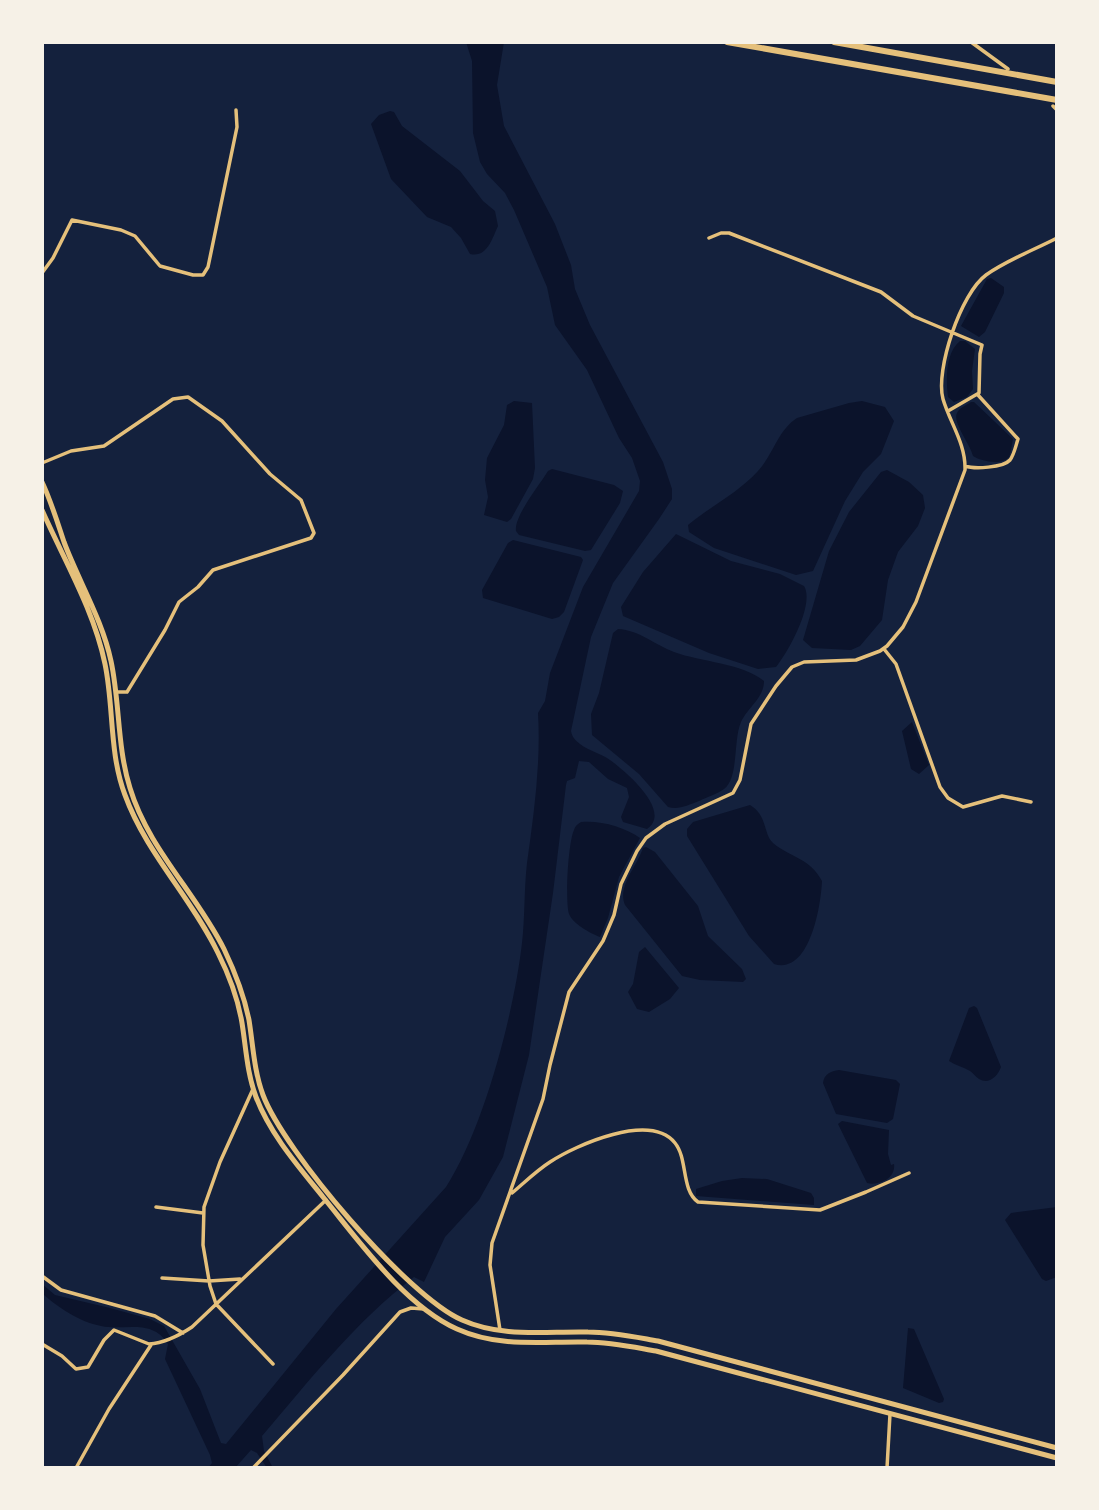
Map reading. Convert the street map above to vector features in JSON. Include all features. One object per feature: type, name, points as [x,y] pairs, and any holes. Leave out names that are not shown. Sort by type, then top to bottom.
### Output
[{"type":"highway","points":[[727,42],[1056,105]]},
{"type":"highway","points":[[834,42],[1057,82]]},
{"type":"main road","points":[[42,482],[101,627],[112,663],[122,749],[130,790],[151,835],[211,926],[235,973],[246,1006],[255,1066],[265,1101],[302,1159],[375,1248],[421,1292],[454,1316],[476,1326],[500,1332],[590,1332],[658,1341],[1057,1448]]},
{"type":"main road","points":[[42,510],[88,612],[101,649],[115,750],[124,792],[145,838],[205,930],[228,976],[239,1008],[254,1089],[263,1112],[278,1137],[368,1255],[415,1300],[449,1325],[491,1341],[590,1342],[656,1351],[1057,1458]]},
{"type":"street","points":[[971,42],[1008,69]]},
{"type":"street","points":[[42,273],[53,258],[72,220],[121,230],[143,242],[154,262],[160,267],[203,275],[208,267],[236,136],[236,110]]},
{"type":"street","points":[[709,238],[721,233],[734,234],[881,292],[913,316],[982,345],[981,388],[978,395],[948,411]]},
{"type":"street","points":[[500,1332],[489,1257],[492,1243],[543,1099],[569,992],[603,942],[614,915],[621,884],[641,844],[676,818],[733,793],[740,780],[751,724],[792,667],[804,662],[856,660],[884,649],[903,627],[916,602],[965,466],[965,452],[942,395],[942,373],[954,331],[970,296],[982,278],[1057,238]]},
{"type":"street","points":[[965,466],[978,468],[1006,463],[1012,457],[1018,439],[978,395]]},
{"type":"street","points":[[42,463],[71,451],[104,446],[173,399],[188,397],[222,421],[270,474],[301,500],[314,533],[311,538],[213,570],[198,587],[178,602],[165,630],[127,692],[116,692]]},
{"type":"street","points":[[884,649],[896,664],[940,787],[948,798],[963,807],[1006,796],[1031,802]]},
{"type":"street","points":[[254,1089],[220,1162],[204,1213],[203,1245],[216,1304],[274,1364]]},
{"type":"street","points":[[511,1195],[547,1164],[569,1152],[619,1133],[647,1130],[663,1133],[675,1143],[681,1155],[690,1192],[698,1202],[820,1210],[909,1173]]},
{"type":"street","points":[[42,1344],[76,1368],[83,1369],[88,1367],[104,1340],[114,1330],[152,1344],[183,1333],[326,1200]]},
{"type":"street","points":[[156,1206],[204,1213]]},
{"type":"street","points":[[42,1276],[66,1292],[155,1316],[183,1333]]},
{"type":"street","points":[[162,1278],[209,1281],[241,1279]]},
{"type":"street","points":[[253,1468],[400,1312],[411,1308],[425,1309]]},
{"type":"street","points":[[76,1468],[103,1419],[152,1344]]},
{"type":"street","points":[[887,1468],[890,1414]]},
{"type":"water","points":[[466,42],[504,42],[497,85],[504,126],[555,224],[571,265],[575,289],[590,325],[663,462],[672,489],[672,499],[613,583],[591,637],[571,731],[580,744],[610,760],[635,782],[651,802],[653,821],[647,829],[623,822],[621,817],[629,797],[627,788],[608,779],[589,762],[579,761],[575,778],[567,781],[566,785],[529,1055],[503,1157],[479,1200],[445,1237],[424,1282],[414,1277],[372,1313],[334,1352],[262,1436],[264,1451],[273,1468],[267,1468],[257,1453],[251,1450],[235,1468],[208,1468],[212,1463],[210,1455],[165,1359],[168,1344],[162,1336],[146,1328],[101,1326],[85,1321],[42,1293],[42,1284],[55,1295],[150,1319],[164,1326],[200,1389],[221,1443],[226,1444],[336,1309],[446,1187],[473,1134],[485,1102],[512,1002],[522,943],[526,873],[536,788],[538,713],[545,701],[550,673],[583,587],[639,491],[640,481],[632,458],[619,438],[587,370],[555,325],[547,287],[514,210],[505,193],[480,162],[473,133],[472,61]]},
{"type":"water","points":[[394,112],[402,126],[460,171],[483,201],[495,211],[498,226],[488,246],[481,253],[470,254],[451,227],[427,217],[391,179],[371,124],[379,115]]},
{"type":"water","points":[[991,278],[1004,287],[1004,293],[985,332],[979,337],[961,326],[987,279]]},
{"type":"water","points":[[960,341],[965,341],[975,349],[973,389],[967,397],[954,402],[948,397],[948,367],[952,352]]},
{"type":"water","points":[[514,401],[532,403],[535,468],[533,479],[507,522],[484,515],[488,497],[485,480],[487,458],[504,425],[507,405]]},
{"type":"water","points":[[862,401],[885,407],[894,421],[881,454],[863,472],[845,501],[813,571],[796,575],[714,548],[689,532],[688,525],[742,486],[758,471],[790,423],[797,418]]},
{"type":"water","points":[[971,402],[1013,439],[1010,455],[1006,460],[991,462],[973,456],[956,417],[959,410]]},
{"type":"water","points":[[552,469],[614,485],[623,491],[620,503],[591,550],[585,551],[519,535],[516,531],[523,509]]},
{"type":"water","points":[[887,470],[909,482],[923,495],[925,508],[918,526],[898,552],[888,580],[882,620],[860,646],[851,650],[812,648],[803,640],[829,551],[849,512],[881,472]]},
{"type":"water","points":[[676,534],[731,561],[780,574],[804,586],[806,604],[803,616],[793,640],[776,667],[758,669],[709,653],[623,616],[621,607],[643,572]]},
{"type":"water","points":[[513,540],[581,557],[583,560],[564,612],[559,617],[552,619],[483,598],[482,590],[508,543]]},
{"type":"water","points":[[618,629],[640,635],[674,652],[744,670],[764,681],[759,697],[741,722],[732,776],[724,789],[687,805],[668,807],[639,774],[592,735],[591,714],[599,693],[613,633]]},
{"type":"water","points":[[912,722],[929,765],[919,774],[911,769],[902,731]]},
{"type":"water","points":[[750,805],[760,814],[773,843],[812,867],[822,881],[811,936],[797,959],[786,965],[774,964],[749,936],[687,836],[687,829],[693,822]]},
{"type":"water","points":[[581,822],[612,825],[640,838],[619,877],[600,937],[587,931],[569,914],[567,885],[570,847],[575,828]]},
{"type":"water","points":[[643,848],[655,852],[698,906],[708,936],[742,969],[746,979],[743,982],[700,980],[682,976],[625,905],[623,898],[626,884]]},
{"type":"water","points":[[645,947],[679,988],[670,999],[649,1012],[637,1009],[628,992],[633,984],[639,952]]},
{"type":"water","points":[[974,1006],[1001,1067],[998,1074],[986,1081],[949,1061],[969,1008]]},
{"type":"water","points":[[839,1070],[896,1080],[900,1084],[893,1119],[887,1123],[836,1114],[823,1083],[828,1074]]},
{"type":"water","points":[[842,1121],[889,1130],[888,1154],[891,1165],[894,1164],[890,1177],[877,1183],[867,1183],[838,1124]]},
{"type":"water","points":[[742,1178],[767,1179],[811,1193],[814,1205],[696,1196],[696,1189]]},
{"type":"water","points":[[1057,1207],[1057,1277],[1046,1281],[1042,1279],[1005,1220],[1011,1213]]},
{"type":"water","points":[[908,1328],[914,1329],[943,1402],[939,1403],[903,1388]]}]
